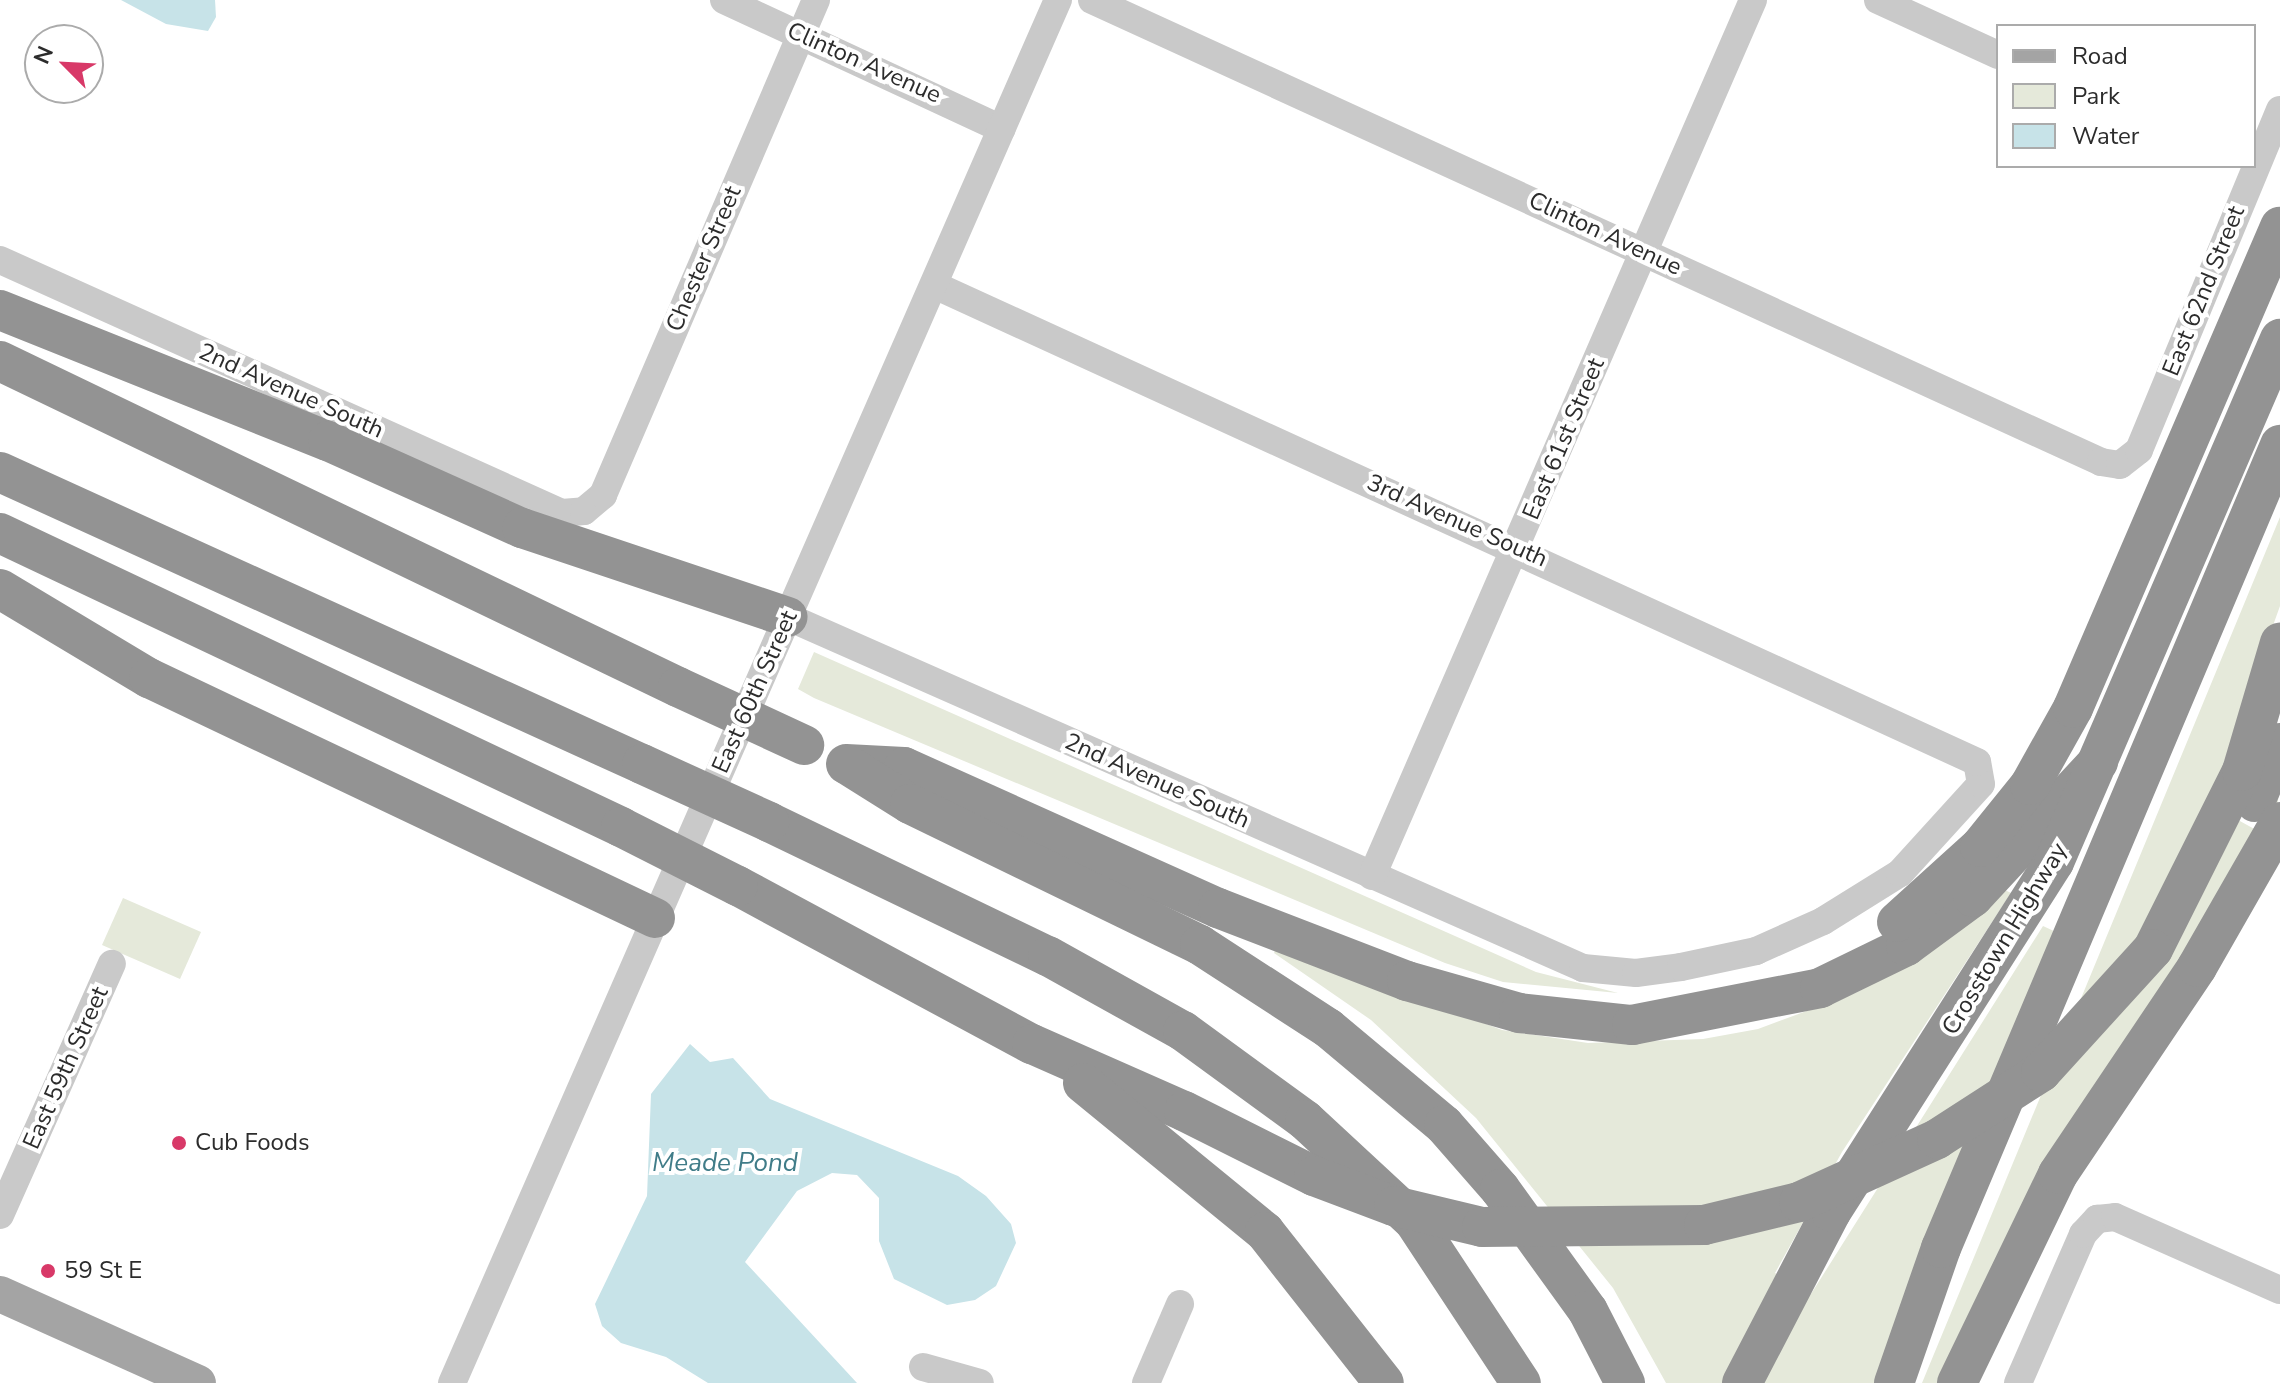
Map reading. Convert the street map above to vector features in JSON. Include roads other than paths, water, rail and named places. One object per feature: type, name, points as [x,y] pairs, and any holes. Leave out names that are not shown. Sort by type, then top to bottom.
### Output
[{"type":"highway","points":[[1740,1009],[1842,960],[1921,906],[2030,785],[2073,708],[2280,227]]},
{"type":"highway","points":[[0,310],[328,441],[522,528],[788,617]]},
{"type":"highway","name":"Crosstown Highway","points":[[1742,1383],[1831,1212],[2027,910],[2098,762],[2280,339]]},
{"type":"highway","points":[[0,361],[678,687],[846,764],[910,804],[1200,945],[1328,1028],[1444,1125],[1500,1189],[1588,1311],[1625,1383]]},
{"type":"highway","name":"Crosstown Highway","points":[[1894,1383],[1941,1248],[2280,445]]},
{"type":"highway","points":[[0,472],[769,822],[1061,963],[1183,1031],[1305,1120],[1414,1221],[1521,1383]]},
{"type":"highway","points":[[0,533],[621,827],[738,886],[1032,1044],[1184,1111],[1314,1176],[1394,1206],[1482,1227],[1704,1225],[1799,1202],[1937,1139],[2041,1072],[2153,949],[2224,858],[2280,743]]},
{"type":"highway","points":[[0,589],[149,678],[655,918]]},
{"type":"highway","points":[[2153,949],[2242,771],[2280,643]]},
{"type":"highway","points":[[846,764],[904,767],[1218,908],[1407,981],[1505,1009],[1632,1025],[1740,1009],[1820,988],[1906,946],[1993,878],[2098,762]]},
{"type":"highway","points":[[1957,1383],[2058,1174],[2197,967],[2280,822]]},
{"type":"highway","points":[[1032,1044],[1163,1144],[1265,1232],[1384,1383]]},
{"type":"main road","points":[[0,1294],[198,1383]]},
{"type":"street","name":"Clinton Avenue","points":[[724,0],[1002,129]]},
{"type":"street","name":"Chester Street","points":[[584,511],[603,495],[816,0]]},
{"type":"street","name":"East 60th Street","points":[[452,1383],[1058,0]]},
{"type":"street","name":"Clinton Avenue","points":[[1092,0],[2120,465]]},
{"type":"street","name":"East 61st Street","points":[[1372,876],[1753,0]]},
{"type":"street","points":[[1878,0],[1996,54]]},
{"type":"street","name":"East 62nd Street","points":[[2256,152],[2280,110]]},
{"type":"street","name":"East 62nd Street","points":[[2120,465],[2139,450],[2246,169]]},
{"type":"street","name":"2nd Avenue South","points":[[0,260],[562,513],[584,511]]},
{"type":"street","name":"3rd Avenue South","points":[[934,285],[1517,548],[1977,762],[1981,784],[1900,873],[1756,951],[1636,973],[1583,968],[1526,947]]},
{"type":"street","name":"2nd Avenue South","points":[[788,617],[1526,947]]},
{"type":"street","name":"East 59th Street","points":[[0,1215],[112,964]]},
{"type":"street","points":[[2018,1383],[2083,1234],[2097,1219],[2115,1217],[2280,1290]]},
{"type":"street","points":[[1146,1383],[1180,1304]]},
{"type":"street","points":[[923,1367],[980,1383]]},
{"type":"water","points":[[121,0],[215,0],[216,17],[208,31],[166,24]]},
{"type":"water","name":"Meade Pond","points":[[690,1044],[710,1062],[733,1058],[770,1099],[958,1176],[986,1196],[1011,1224],[1016,1243],[996,1286],[975,1300],[947,1305],[894,1279],[879,1241],[879,1198],[857,1175],[832,1173],[797,1191],[745,1262],[857,1383],[708,1383],[666,1357],[621,1343],[602,1326],[595,1304],[647,1196],[651,1094]]},
{"type":"place","name":"Cub Foods","points":[[179,1143]]},
{"type":"place","name":"59 St E","points":[[48,1271]]}]
